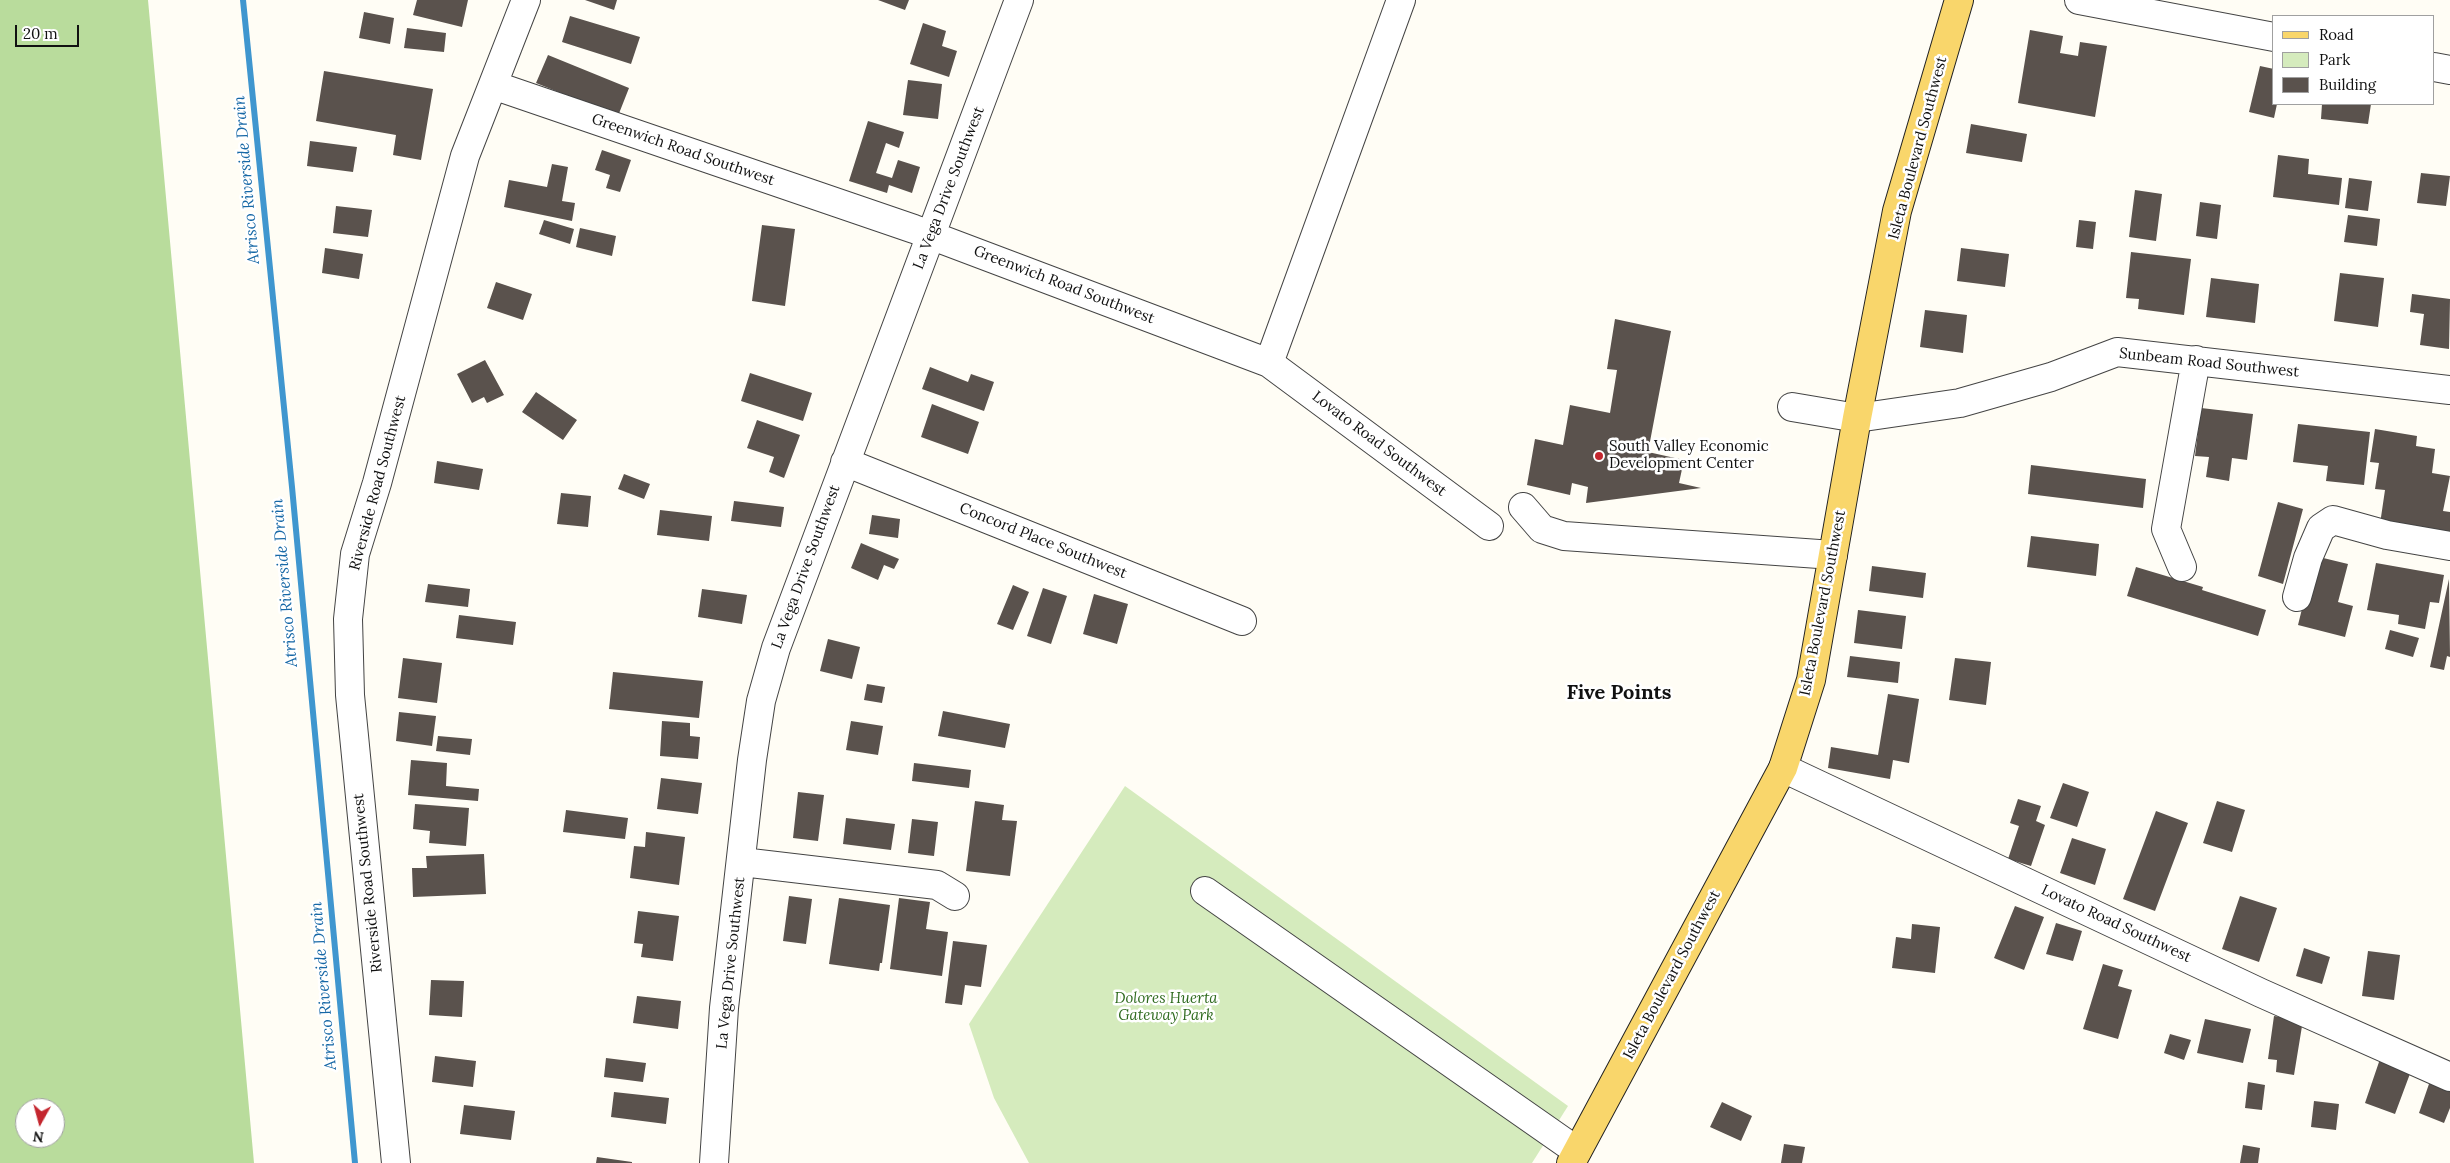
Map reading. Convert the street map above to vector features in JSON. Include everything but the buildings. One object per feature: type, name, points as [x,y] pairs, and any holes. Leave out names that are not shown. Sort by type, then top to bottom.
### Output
[{"type":"main road","name":"Isleta Boulevard Southwest","points":[[1574,1157],[1783,768],[1811,680],[1857,418],[1897,212],[1960,0]]},
{"type":"street","name":"Riverside Road Southwest","points":[[396,1163],[350,695],[348,619],[355,554],[377,483],[466,156],[526,0]]},
{"type":"street","name":"La Vega Drive Southwest","points":[[714,1163],[724,1008],[761,701],[776,648],[1020,0]]},
{"type":"street","points":[[1269,363],[1401,0]]},
{"type":"street","points":[[2079,0],[2272,37]]},
{"type":"street","points":[[2435,67],[2450,70]]},
{"type":"street","name":"Greenwich Road Southwest","points":[[493,85],[931,235],[1269,363]]},
{"type":"street","name":"Sunbeam Road Southwest","points":[[1792,407],[1857,418],[1960,403],[2051,377],[2118,352],[2450,390]]},
{"type":"street","points":[[2182,567],[2166,529],[2196,360]]},
{"type":"street","name":"Lovato Road Southwest","points":[[1269,363],[1489,526]]},
{"type":"street","name":"Concord Place Southwest","points":[[845,462],[1242,621]]},
{"type":"street","points":[[1523,507],[1542,529],[1564,536],[1833,555]]},
{"type":"street","points":[[2297,597],[2308,558],[2321,528],[2332,520],[2388,535],[2450,546]]},
{"type":"street","name":"Lovato Road Southwest","points":[[1783,768],[2261,993],[2450,1077]]},
{"type":"street","points":[[742,862],[937,885],[955,896]]},
{"type":"street","points":[[1205,892],[1574,1157]]},
{"type":"green space","points":[[0,0],[148,0],[254,1163],[0,1163]]},
{"type":"green space","name":"Dolores Huerta Gateway Park","points":[[1125,786],[1568,1106],[1532,1163],[1029,1163],[994,1098],[969,1024]]},
{"type":"waterway","name":"Atrisco Riverside Drain","points":[[243,0],[292,487],[355,1163]]},
{"type":"place","name":"South Valley Economic Development Center","points":[[1599,456]]},
{"type":"district","name":"Five Points","points":[[1619,693]]}]
